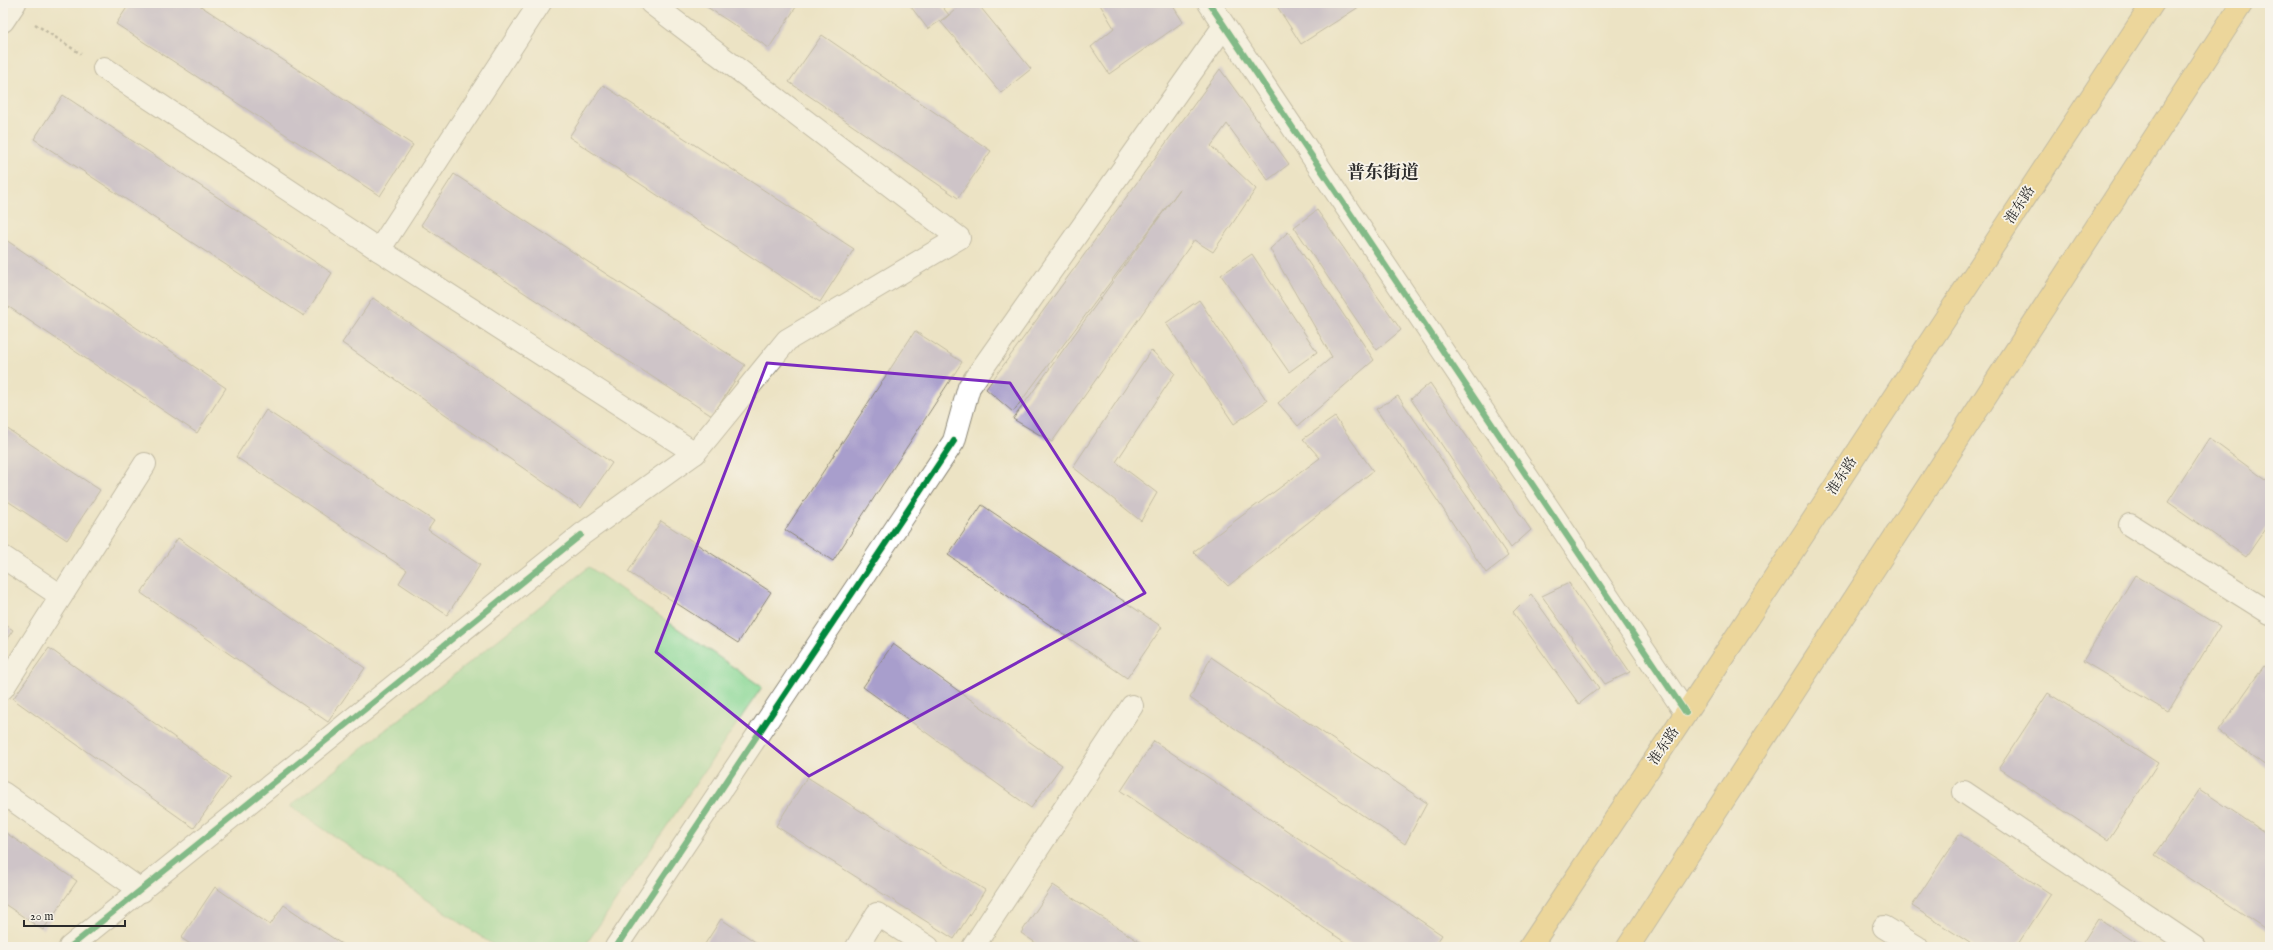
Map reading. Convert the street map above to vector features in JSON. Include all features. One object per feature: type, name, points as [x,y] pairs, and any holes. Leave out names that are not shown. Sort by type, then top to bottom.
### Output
[{"type":"main road","name":"淮东路","points":[[1530,947],[1686,713],[2153,3]]},
{"type":"main road","points":[[1628,947],[2242,3]]},
{"type":"street","points":[[379,250],[540,3]]},
{"type":"street","points":[[70,947],[142,891],[581,535],[695,453],[787,340],[959,238],[652,3]]},
{"type":"street","points":[[1209,3],[1686,713]]},
{"type":"street","points":[[616,947],[954,441],[969,387],[1224,26]]},
{"type":"street","points":[[104,68],[379,250],[695,453]]},
{"type":"street","points":[[3,688],[145,464]]},
{"type":"street","points":[[2130,525],[2270,613]]},
{"type":"street","points":[[3,557],[61,596]]},
{"type":"street","points":[[973,947],[1132,706]]},
{"type":"street","points":[[1964,792],[2194,947]]},
{"type":"street","points":[[3,793],[142,891]]},
{"type":"street","points":[[857,947],[878,914],[928,947]]},
{"type":"street","points":[[1884,927],[1917,947]]},
{"type":"path","points":[[10,11],[104,68]]},
{"type":"highlighted area","points":[[767,363],[1010,383],[1145,593],[809,776],[656,652]]},
{"type":"green space","points":[[589,567],[762,687],[584,947],[496,947],[290,806]]},
{"type":"building","points":[[130,3],[196,3],[413,145],[380,196],[116,24]]},
{"type":"building","points":[[701,3],[796,3],[798,4],[769,48]]},
{"type":"building","points":[[908,3],[939,3],[949,15],[928,29]]},
{"type":"building","points":[[963,3],[977,3],[1031,69],[1001,93],[941,22]]},
{"type":"building","points":[[1099,3],[1171,3],[1183,22],[1109,74],[1091,47],[1114,28]]},
{"type":"building","points":[[1275,3],[1365,3],[1301,44]]},
{"type":"building","points":[[822,35],[991,151],[958,198],[789,82]]},
{"type":"building","points":[[1220,69],[1289,164],[1268,180],[1227,124],[1211,146],[1256,189],[1213,252],[1194,240],[1052,442],[1013,419],[1180,189],[1013,412],[986,389]]},
{"type":"building","points":[[603,85],[854,249],[820,302],[569,137]]},
{"type":"building","points":[[63,95],[332,273],[304,316],[34,139]]},
{"type":"building","points":[[454,174],[745,365],[712,416],[421,225]]},
{"type":"building","points":[[1317,210],[1401,330],[1377,350],[1294,227]]},
{"type":"building","points":[[1288,232],[1374,360],[1298,426],[1278,403],[1332,357],[1270,249]]},
{"type":"building","points":[[3,238],[226,388],[197,433],[3,303]]},
{"type":"building","points":[[1252,254],[1317,352],[1289,372],[1221,275]]},
{"type":"building","points":[[373,298],[612,463],[581,508],[342,343]]},
{"type":"building","points":[[1199,300],[1267,401],[1234,424],[1166,323]]},
{"type":"building","points":[[915,331],[962,362],[833,561],[785,530]]},
{"type":"building","points":[[1151,350],[1175,373],[1116,462],[1157,493],[1141,521],[1073,467]]},
{"type":"building","points":[[1430,383],[1531,530],[1511,548],[1411,399]]},
{"type":"building","points":[[1398,396],[1508,556],[1486,573],[1376,409]]},
{"type":"building","points":[[266,410],[434,521],[428,530],[480,565],[447,615],[399,583],[407,570],[236,457]]},
{"type":"building","points":[[1335,417],[1373,471],[1228,586],[1193,552],[1320,458],[1303,439]]},
{"type":"building","points":[[3,426],[100,490],[67,540],[3,498]]},
{"type":"building","points":[[2209,438],[2270,483],[2270,522],[2246,557],[2168,502]]},
{"type":"building","points":[[982,505],[1162,627],[1127,678],[948,555]]},
{"type":"building","points":[[661,521],[771,592],[738,643],[628,572]]},
{"type":"building","points":[[178,538],[365,668],[328,722],[141,593]]},
{"type":"building","points":[[2135,575],[2220,626],[2168,712],[2083,661]]},
{"type":"building","points":[[1569,583],[1630,672],[1605,684],[1542,596]]},
{"type":"building","points":[[1531,594],[1599,688],[1579,704],[1513,612]]},
{"type":"building","points":[[3,623],[13,630],[3,645]]},
{"type":"building","points":[[893,644],[1062,765],[1031,808],[863,687]]},
{"type":"building","points":[[49,648],[230,777],[194,828],[13,699]]},
{"type":"building","points":[[1211,657],[1427,803],[1405,844],[1190,698]]},
{"type":"building","points":[[2264,666],[2270,670],[2270,769],[2218,731]]},
{"type":"building","points":[[2048,693],[2158,763],[2108,840],[1999,768]]},
{"type":"building","points":[[1154,741],[1442,935],[1434,947],[1352,947],[1121,791]]},
{"type":"building","points":[[807,777],[985,890],[954,939],[776,826]]},
{"type":"building","points":[[2200,789],[2270,836],[2270,932],[2155,855]]},
{"type":"building","points":[[3,831],[77,881],[43,930],[3,903]]},
{"type":"building","points":[[1959,834],[2051,894],[2016,947],[1976,947],[1912,906]]},
{"type":"building","points":[[1053,885],[1147,947],[1042,947],[1021,933]]},
{"type":"building","points":[[215,887],[270,925],[284,905],[346,947],[261,947],[256,944],[254,947],[195,947],[181,938]]},
{"type":"building","points":[[721,919],[763,947],[703,947]]},
{"type":"building","points":[[2098,919],[2142,947],[2080,947]]},
{"type":"cycle path","points":[[1209,3],[1686,713]]},
{"type":"cycle path","points":[[616,947],[954,441]]},
{"type":"cycle path","points":[[70,947],[581,535]]},
{"type":"district","name":"普东街道","points":[[1383,173]]}]
